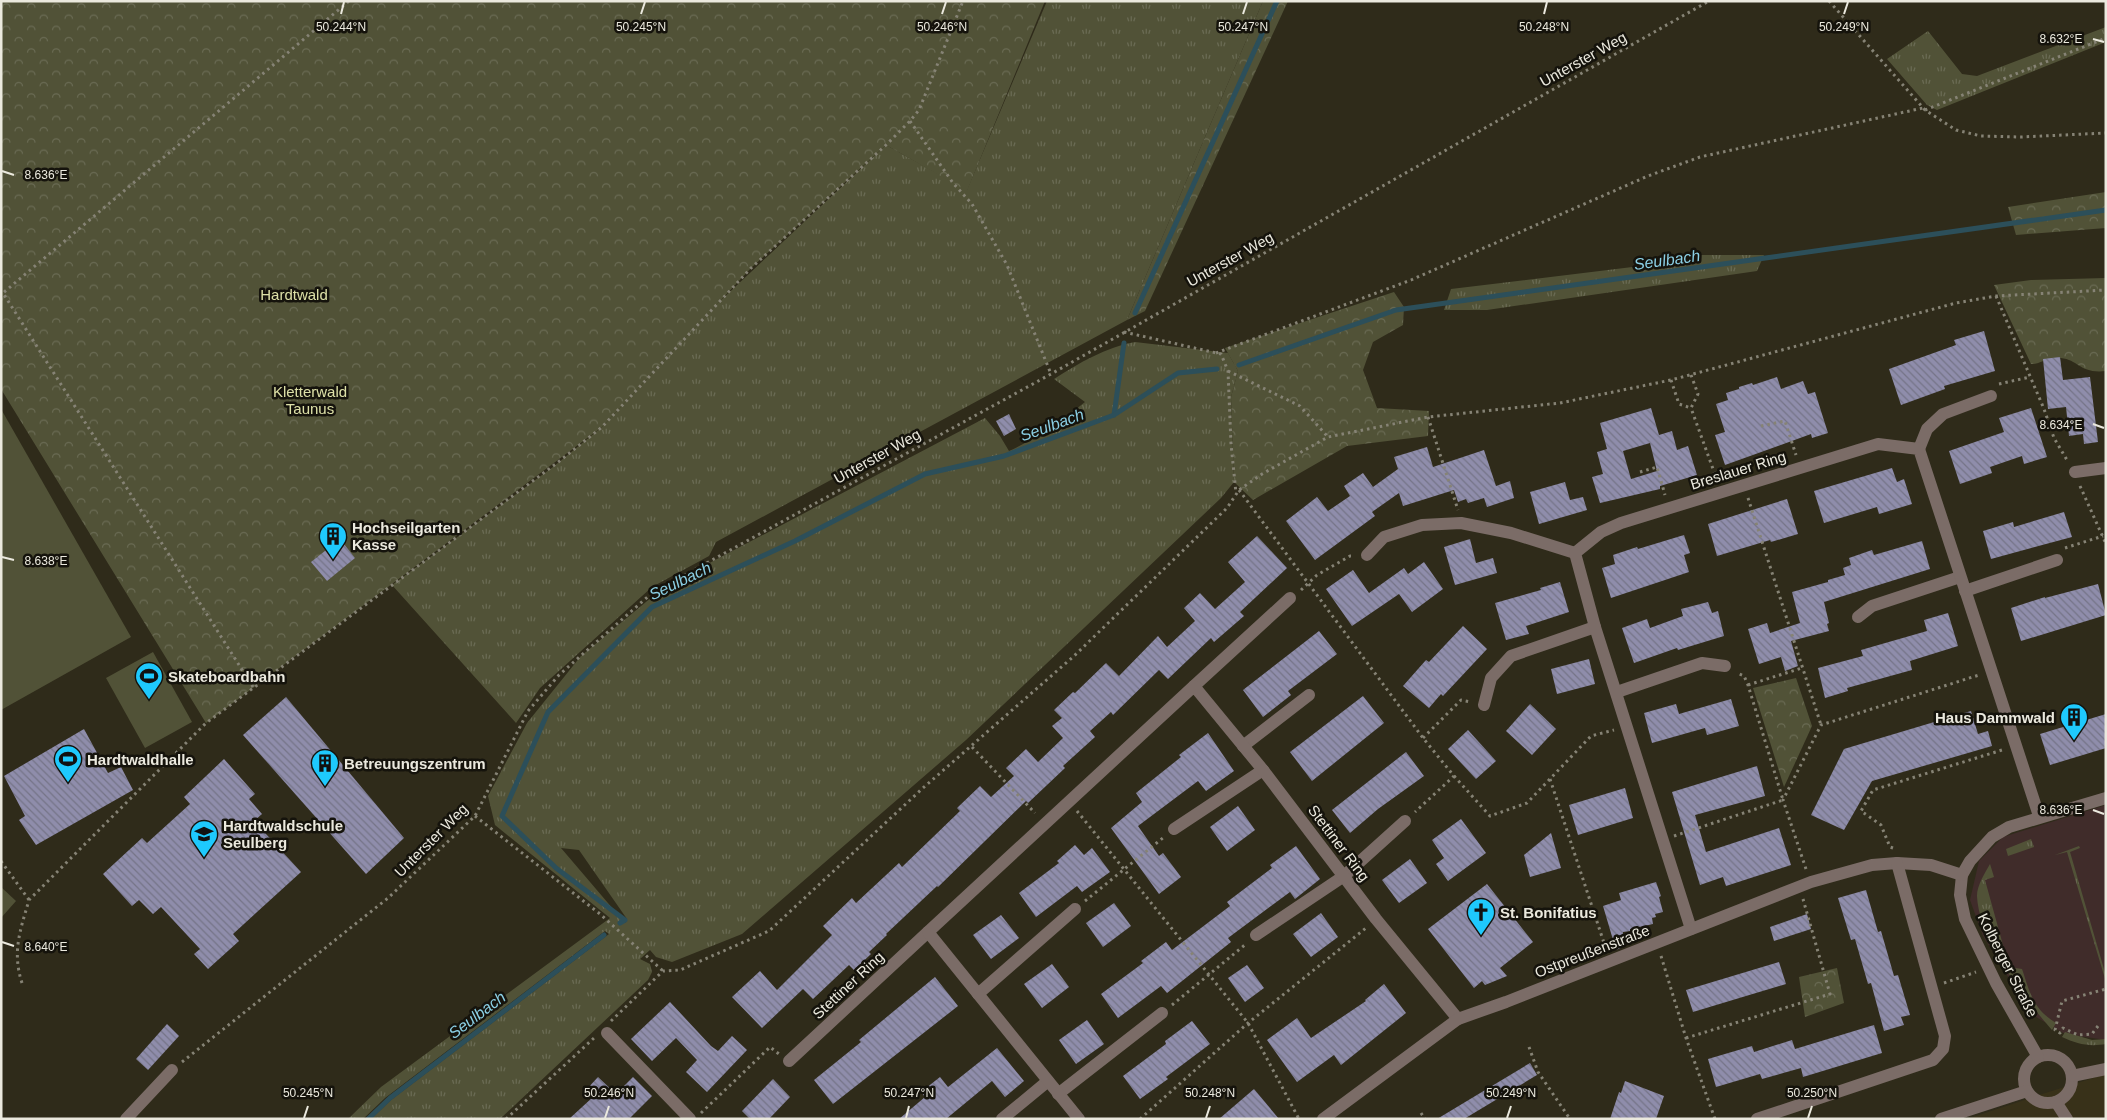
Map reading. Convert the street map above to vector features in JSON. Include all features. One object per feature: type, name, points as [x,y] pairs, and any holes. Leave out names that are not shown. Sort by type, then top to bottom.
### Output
[{"type":"street","points":[[1991,396],[1943,414],[1927,429],[1918,449],[2039,816]]},
{"type":"street","name":"Breslauer Ring","points":[[1575,553],[1601,532],[1621,523],[1878,444],[1918,449]]},
{"type":"street","points":[[2075,472],[2106,468]]},
{"type":"street","points":[[1367,556],[1384,537],[1422,525],[1462,523],[1510,533],[1575,553],[1595,627],[1691,929]]},
{"type":"street","points":[[1965,591],[2057,560]]},
{"type":"street","points":[[1858,617],[1872,606],[1960,578]]},
{"type":"street","name":"Stettiner Ring","points":[[789,1061],[1069,800],[1290,598]]},
{"type":"street","points":[[1484,705],[1491,678],[1511,656],[1595,627]]},
{"type":"street","points":[[1617,692],[1702,663],[1725,666]]},
{"type":"street","name":"Stettiner Ring","points":[[1194,686],[1263,770],[1376,919],[1458,1019]]},
{"type":"street","points":[[1243,746],[1309,695]]},
{"type":"street","points":[[1174,829],[1263,770]]},
{"type":"street","points":[[1962,875],[1970,861],[1992,837],[2009,827],[2039,816],[2106,798]]},
{"type":"street","points":[[1256,935],[1344,876],[1405,821]]},
{"type":"street","points":[[1757,1119],[1933,1060],[1943,1049],[1945,1036],[1899,863]]},
{"type":"street","name":"Ostpreußenstraße","points":[[1323,1119],[1458,1019],[1506,1002],[1805,884],[1872,866],[1899,863],[1931,865],[1962,875]]},
{"type":"street","name":"Kolberger Straße","points":[[1962,875],[1960,895],[1965,919],[1988,967],[2038,1057]]},
{"type":"street","points":[[978,994],[1076,908]]},
{"type":"street","points":[[928,932],[1079,1119]]},
{"type":"street","points":[[1058,1094],[1162,1013]]},
{"type":"street","points":[[604,1031],[695,1118]]},
{"type":"street","points":[[2053,1055],[2066,1062],[2072,1076],[2069,1092],[2056,1102],[2049,1104],[2036,1101],[2027,1091],[2024,1076],[2031,1062],[2038,1057],[2053,1055]]},
{"type":"street","points":[[2072,1076],[2106,1069]]},
{"type":"street","points":[[126,1119],[172,1070]]},
{"type":"street","points":[[1002,1119],[1048,1082]]},
{"type":"street","points":[[1941,1119],[2027,1091]]},
{"type":"street","points":[[2056,1102],[2067,1119]]},
{"type":"path","points":[[253,687],[2,293],[349,1]]},
{"type":"path","points":[[22,983],[16,966],[17,940],[29,900],[206,723],[557,464],[602,427],[751,268],[910,121],[919,110],[963,1]]},
{"type":"path","name":"Unterster Weg","points":[[172,1070],[388,898],[475,816],[528,711],[559,675],[652,593],[1051,374],[1709,1]]},
{"type":"path","points":[[1829,1],[1924,109],[1956,130],[1981,136],[2022,137],[2106,133]]},
{"type":"path","points":[[1216,353],[1411,280],[1648,176],[1700,157],[1924,109],[2106,38]]},
{"type":"path","points":[[910,121],[953,183],[972,204],[1007,264],[1051,374]]},
{"type":"path","points":[[506,1119],[604,1031],[662,972],[680,970],[770,932],[923,788],[972,747],[1088,642],[1227,508],[1239,490],[1262,474],[1328,437],[1428,417],[1560,404],[1691,375],[1956,303],[1996,296],[2106,290]]},
{"type":"path","points":[[1991,396],[1989,387],[2030,377],[1996,296]]},
{"type":"path","points":[[1123,332],[1221,354],[1228,371],[1231,444],[1236,493]]},
{"type":"path","points":[[1228,371],[1300,406],[1328,437]]},
{"type":"path","points":[[1691,375],[1698,394],[1691,408],[1716,476]]},
{"type":"path","points":[[1671,380],[1679,404],[1691,408]]},
{"type":"path","points":[[1428,417],[1462,523]]},
{"type":"path","points":[[1761,426],[1785,421],[1792,445]]},
{"type":"path","points":[[1640,472],[1657,467],[1663,486]]},
{"type":"path","points":[[1744,486],[1821,725]]},
{"type":"path","points":[[1239,490],[1423,738],[1490,816],[1527,803],[1591,736],[1627,726]]},
{"type":"path","points":[[2057,560],[2055,552],[2103,536]]},
{"type":"path","points":[[1290,598],[1317,575],[1350,556],[1367,556]]},
{"type":"path","points":[[1686,1038],[1830,994],[1805,884],[1748,684],[1744,676],[1725,666]]},
{"type":"path","points":[[1748,684],[1802,668]]},
{"type":"path","points":[[1662,840],[1782,800],[1821,725],[1992,671]]},
{"type":"path","points":[[1423,738],[1462,700],[1484,705]]},
{"type":"path","points":[[1899,863],[1902,851],[1890,847],[1881,825],[1861,811],[1873,790],[2015,746]]},
{"type":"path","points":[[972,747],[1045,824]]},
{"type":"path","points":[[1405,821],[1454,776]]},
{"type":"path","points":[[1550,778],[1610,961]]},
{"type":"path","points":[[1069,800],[1248,1024],[1298,1119]]},
{"type":"path","points":[[475,816],[600,914],[662,972]]},
{"type":"path","points":[[1076,908],[1174,829]]},
{"type":"path","points":[[1,861],[29,900]]},
{"type":"path","points":[[1140,1119],[1248,1024],[1376,919]]},
{"type":"path","points":[[1162,1013],[1256,935]]},
{"type":"path","points":[[1657,943],[1686,1038],[1715,1119]]},
{"type":"path","points":[[1932,987],[1988,967]]},
{"type":"path","points":[[2098,1026],[2092,1034],[2078,1035],[2063,1028],[2060,1033],[2055,1030],[2059,1022],[2062,1001],[2106,988]]},
{"type":"path","points":[[695,1118],[770,1047],[789,1061]]},
{"type":"path","points":[[1529,1047],[1538,1072],[1570,1119]]},
{"type":"path","points":[[1421,1113],[1425,1119]]},
{"type":"shaded area","points":[[2106,805],[2106,1040],[2065,1034],[2031,1014],[1983,936],[1970,900],[1979,861],[2003,837]]},
{"type":"shaded area","points":[[2106,1074],[2106,1119],[1967,1119],[2039,1095]]},
{"type":"green space","name":"Hardtwald","points":[[1,1],[1045,1],[967,191],[886,145],[751,268],[602,427],[206,723],[1,389]]},
{"type":"green space","points":[[1047,1],[1263,1],[1127,320],[716,542],[709,556],[652,587],[540,688],[516,723],[392,585],[553,467],[602,427],[718,303],[886,145],[967,190]]},
{"type":"green space","points":[[1263,1],[1288,1],[1145,311],[1127,320]]},
{"type":"green space","points":[[2106,27],[2106,42],[1937,110],[1927,105],[1887,59],[1928,31],[1962,74],[1977,76]]},
{"type":"green space","points":[[2106,192],[2106,228],[2016,235],[2008,207]]},
{"type":"green space","points":[[1697,255],[1764,255],[1757,271],[1487,310],[1444,310],[1451,289],[1657,264]]},
{"type":"green space","points":[[2106,278],[2106,371],[2091,371],[2072,361],[2061,358],[2053,358],[2031,364],[1994,285],[2031,280]]},
{"type":"green space","points":[[1394,292],[1404,307],[1403,325],[1373,342],[1363,370],[1377,408],[1429,411],[1428,436],[1347,446],[1253,500],[1234,482],[1231,397],[1238,371],[1225,348]]},
{"type":"green space","points":[[1135,342],[1228,353],[1238,371],[1231,397],[1234,482],[1221,498],[966,740],[742,934],[672,962],[656,957],[650,950],[640,959],[650,964],[652,972],[648,980],[500,1119],[371,1119],[391,1100],[609,934],[605,931],[385,1098],[363,1119],[348,1119],[381,1087],[610,918],[495,825],[488,796],[527,723],[581,656],[664,587],[985,418],[1000,436],[1009,451],[1039,435],[1085,402],[1054,379],[1093,356],[1124,344]],"holes":[[[561,848],[579,850],[627,919],[625,923]]]},
{"type":"green space","points":[[1,409],[131,637],[1,710]]},
{"type":"green space","name":"Skateboardbahn","points":[[153,652],[192,722],[145,748],[106,678]]},
{"type":"green space","points":[[1796,678],[1812,726],[1784,787],[1753,688]]},
{"type":"green space","points":[[2031,839],[2034,847],[2008,856],[2006,849]]},
{"type":"green space","points":[[2079,846],[2080,848],[2070,852],[2106,976],[2106,982],[2067,852],[2055,855]]},
{"type":"green space","points":[[1990,864],[1994,877],[1985,880],[2009,967],[2022,969],[2033,1000],[2048,1018],[2056,1023],[2052,1030],[2016,985],[1994,949],[1986,931],[1980,913],[1977,892]]},
{"type":"green space","points":[[1,887],[16,901],[1,918]]},
{"type":"green space","points":[[1837,968],[1844,1003],[1805,1017],[1799,977]]},
{"type":"green space","points":[[2065,1032],[2092,1040],[2106,1039],[2106,1044],[2089,1045],[2078,1043],[2062,1037]]},
{"type":"building","points":[[1984,331],[1995,371],[1944,386],[1945,389],[1901,405],[1889,369],[1956,345],[1954,340]]},
{"type":"building","points":[[2060,357],[2063,380],[2090,377],[2098,442],[2084,444],[2083,434],[2069,436],[2066,407],[2048,409],[2043,359]]},
{"type":"building","points":[[1777,377],[1781,389],[1803,381],[1808,394],[1815,392],[1828,433],[1812,438],[1811,434],[1725,465],[1715,435],[1725,432],[1716,404],[1728,400],[1726,393],[1739,389],[1739,387],[1752,383],[1753,385]]},
{"type":"building","points":[[1651,408],[1659,435],[1672,431],[1677,450],[1688,446],[1697,475],[1660,486],[1660,489],[1600,503],[1592,477],[1603,474],[1597,452],[1607,449],[1600,423]],"holes":[[[1650,443],[1657,471],[1631,479],[1623,451]]]},
{"type":"building","points":[[2031,408],[2047,457],[2024,464],[2022,456],[1990,467],[1992,473],[1960,484],[1949,451],[2004,432],[1999,418]]},
{"type":"building","points":[[1009,414],[1016,429],[1004,436],[996,421]]},
{"type":"building","points":[[1427,447],[1433,467],[1484,450],[1496,486],[1510,481],[1514,498],[1487,507],[1484,498],[1468,503],[1466,499],[1458,502],[1454,490],[1403,506],[1399,493],[1372,512],[1375,516],[1315,560],[1286,521],[1317,497],[1328,511],[1350,496],[1344,486],[1363,473],[1373,487],[1398,469],[1394,457]]},
{"type":"building","points":[[1892,468],[1897,482],[1904,479],[1912,504],[1879,514],[1877,507],[1824,523],[1814,491]]},
{"type":"building","points":[[1565,482],[1570,500],[1583,497],[1587,510],[1539,524],[1530,492]]},
{"type":"building","points":[[1787,499],[1798,534],[1771,542],[1770,540],[1717,556],[1708,524]]},
{"type":"building","points":[[2064,512],[2072,537],[1991,559],[1983,531],[2013,522],[2014,527]]},
{"type":"building","points":[[1684,535],[1690,553],[1684,555],[1689,572],[1611,598],[1602,568],[1615,564],[1613,555]]},
{"type":"building","points":[[1257,536],[1287,568],[1240,612],[1244,616],[1214,642],[1211,638],[1168,679],[1159,670],[1113,715],[1111,712],[1090,731],[1095,737],[1063,766],[1065,768],[1028,803],[1026,801],[938,887],[886,934],[869,952],[871,954],[854,970],[849,965],[813,999],[803,989],[762,1028],[732,997],[760,971],[777,990],[832,935],[823,926],[852,898],[856,903],[899,863],[902,867],[960,811],[957,808],[980,786],[991,797],[1014,776],[1006,768],[1026,749],[1038,762],[1063,738],[1052,726],[1062,718],[1054,710],[1106,663],[1119,676],[1158,636],[1167,647],[1195,621],[1184,608],[1200,593],[1215,609],[1245,582],[1228,562]]},
{"type":"building","name":"Hochseilgarten Kasse","points":[[340,539],[355,558],[327,581],[311,562]]},
{"type":"building","points":[[1470,539],[1476,563],[1493,558],[1497,573],[1455,585],[1444,547]]},
{"type":"building","points":[[1922,541],[1930,569],[1824,602],[1829,631],[1791,641],[1798,666],[1785,671],[1781,657],[1759,664],[1748,629],[1767,623],[1770,633],[1800,623],[1792,592],[1845,575],[1843,568],[1851,565],[1849,558],[1872,550],[1874,555]]},
{"type":"building","points":[[1424,562],[1443,589],[1412,612],[1399,594],[1352,626],[1326,589],[1353,570],[1369,593],[1404,568],[1408,574]]},
{"type":"building","points":[[1560,582],[1569,612],[1526,626],[1529,634],[1506,640],[1495,603],[1541,590],[1540,588]]},
{"type":"building","points":[[2098,584],[2106,615],[2021,641],[2011,608],[2045,597]]},
{"type":"building","points":[[1708,602],[1712,613],[1718,611],[1724,636],[1678,650],[1677,648],[1634,663],[1622,628],[1647,619],[1650,628],[1683,616],[1681,609]]},
{"type":"building","points":[[1948,613],[1958,646],[1910,661],[1912,670],[1847,688],[1848,691],[1825,698],[1818,668],[1863,656],[1861,650],[1927,631],[1924,620]]},
{"type":"building","points":[[1463,626],[1487,649],[1443,696],[1441,694],[1429,708],[1403,686],[1426,660],[1429,662]]},
{"type":"building","points":[[1319,631],[1337,654],[1288,691],[1291,695],[1263,717],[1243,690]]},
{"type":"building","points":[[1589,659],[1595,684],[1557,694],[1551,669]]},
{"type":"building","points":[[1363,696],[1384,723],[1312,781],[1290,752]]},
{"type":"building","name":"Betreuungszentrum","points":[[286,697],[404,838],[366,874],[243,735]]},
{"type":"building","points":[[1731,699],[1739,726],[1707,735],[1705,728],[1652,743],[1644,713],[1676,704],[1679,714]]},
{"type":"building","points":[[1530,704],[1556,729],[1532,755],[1506,731]]},
{"type":"building","points":[[1971,711],[1978,734],[1988,731],[1992,746],[1872,781],[1844,830],[1811,815],[1844,749]]},
{"type":"building","name":"Haus Dammwald","points":[[2106,714],[2106,748],[2050,765],[2040,734]]},
{"type":"building","name":"Hardtwaldhalle","points":[[84,729],[108,773],[121,767],[133,790],[36,845],[19,820],[25,816],[4,776]]},
{"type":"building","points":[[1468,730],[1496,761],[1476,779],[1448,749]]},
{"type":"building","points":[[1208,733],[1234,771],[1206,791],[1198,781],[1138,826],[1159,856],[1163,853],[1181,877],[1159,894],[1111,828],[1142,802],[1136,793],[1181,757],[1179,755]]},
{"type":"building","points":[[1406,752],[1424,776],[1378,809],[1350,833],[1332,810]]},
{"type":"building","name":"Hardtwaldschule Seulberg","points":[[224,759],[255,794],[249,799],[262,814],[254,821],[301,872],[233,934],[239,941],[208,969],[194,954],[200,949],[161,907],[153,914],[139,900],[132,906],[103,874],[142,838],[147,843],[190,804],[184,797]]},
{"type":"building","points":[[1757,766],[1765,796],[1695,815],[1706,852],[1779,828],[1791,865],[1726,886],[1723,877],[1700,885],[1672,792]]},
{"type":"building","points":[[1625,788],[1633,818],[1578,835],[1569,805]]},
{"type":"building","points":[[1238,806],[1255,830],[1227,851],[1210,827]]},
{"type":"building","points":[[1461,819],[1486,853],[1448,881],[1436,864],[1444,858],[1432,840]]},
{"type":"building","points":[[1551,833],[1561,868],[1530,877],[1524,855]]},
{"type":"building","points":[[1075,845],[1084,855],[1092,848],[1110,872],[1082,892],[1077,886],[1036,917],[1019,893],[1059,863],[1057,861]]},
{"type":"building","points":[[1296,846],[1320,879],[1295,899],[1290,892],[1228,938],[1231,942],[1167,993],[1161,986],[1118,1018],[1101,994],[1143,963],[1141,961],[1166,942],[1172,950],[1230,906],[1227,902],[1272,868],[1270,865]]},
{"type":"building","points":[[1410,859],[1427,883],[1399,903],[1382,880]]},
{"type":"building","points":[[1656,882],[1661,896],[1659,897],[1663,912],[1655,914],[1656,917],[1652,918],[1653,924],[1623,932],[1623,947],[1616,950],[1603,906],[1621,900],[1619,893]]},
{"type":"building","name":"St. Bonifatius","points":[[1487,884],[1533,942],[1500,968],[1507,976],[1485,985],[1482,981],[1474,988],[1428,929]]},
{"type":"building","points":[[1866,890],[1878,932],[1881,931],[1894,976],[1898,975],[1910,1015],[1901,1017],[1904,1025],[1884,1031],[1871,983],[1868,984],[1855,939],[1851,940],[1838,898]]},
{"type":"building","points":[[1114,903],[1131,926],[1103,947],[1086,923]]},
{"type":"building","points":[[1321,913],[1338,937],[1311,957],[1293,934]]},
{"type":"building","points":[[1807,914],[1811,929],[1774,941],[1770,927]]},
{"type":"building","points":[[1001,915],[1019,938],[991,959],[973,935]]},
{"type":"building","points":[[1779,962],[1786,984],[1693,1012],[1686,990]]},
{"type":"building","points":[[1052,964],[1069,987],[1042,1008],[1024,984]]},
{"type":"building","points":[[1247,965],[1264,988],[1245,1002],[1228,978]]},
{"type":"building","points":[[935,977],[958,1006],[833,1104],[814,1080],[861,1042],[859,1040]]},
{"type":"building","points":[[1384,984],[1406,1013],[1341,1065],[1334,1055],[1297,1082],[1267,1040],[1297,1018],[1311,1038],[1366,1001]]},
{"type":"building","points":[[670,1002],[711,1046],[718,1051],[732,1036],[747,1050],[707,1092],[686,1072],[697,1060],[676,1038],[652,1061],[631,1039]]},
{"type":"building","points":[[1087,1020],[1104,1044],[1076,1064],[1059,1040]]},
{"type":"building","points":[[1192,1021],[1210,1044],[1166,1077],[1168,1079],[1140,1099],[1123,1076],[1166,1044],[1165,1041]]},
{"type":"building","points":[[167,1024],[179,1036],[148,1070],[136,1059]]},
{"type":"building","points":[[1874,1025],[1882,1053],[1803,1077],[1801,1068],[1762,1079],[1760,1074],[1716,1087],[1708,1059],[1752,1046],[1754,1052],[1792,1040],[1795,1049]]},
{"type":"building","points":[[997,1048],[1024,1081],[1005,1097],[992,1081],[946,1119],[899,1119],[925,1097],[921,1092],[940,1077],[948,1087]]},
{"type":"building","points":[[1530,1063],[1537,1075],[1464,1119],[1437,1119]]},
{"type":"building","points":[[598,1077],[616,1094],[633,1077],[652,1096],[629,1119],[569,1119],[593,1097],[586,1090]]},
{"type":"building","points":[[773,1079],[790,1097],[769,1119],[750,1119],[742,1111]]},
{"type":"building","points":[[1625,1081],[1664,1096],[1656,1119],[1610,1119],[1619,1092],[1621,1093]]},
{"type":"building","points":[[1254,1089],[1279,1119],[1219,1119]]},
{"type":"waterway","name":"Seulbach","points":[[1135,313],[1277,1]]},
{"type":"waterway","name":"Seulbach","points":[[1239,365],[1396,310],[2106,210]]},
{"type":"waterway","name":"Seulbach","points":[[1114,415],[1124,343]]},
{"type":"waterway","name":"Seulbach","points":[[620,923],[625,920],[556,868],[502,816],[548,712],[652,607],[795,541],[925,474],[1004,456],[1114,415],[1178,373],[1217,369]]},
{"type":"waterway","name":"Seulbach","points":[[368,1119],[390,1098],[604,935]]},
{"type":"place","name":"Hochseilgarten Kasse","points":[[333,560]]},
{"type":"place","name":"Skateboardbahn","points":[[149,700]]},
{"type":"place","name":"Haus Dammwald","points":[[2074,741]]},
{"type":"place","name":"Hardtwaldhalle","points":[[68,783]]},
{"type":"place","name":"Betreuungszentrum","points":[[325,787]]},
{"type":"place","name":"Hardtwaldschule Seulberg","points":[[204,858]]},
{"type":"place","name":"St. Bonifatius","points":[[1481,936]]},
{"type":"park label","name":"Kletterwald Taunus","points":[[310,400]]}]
